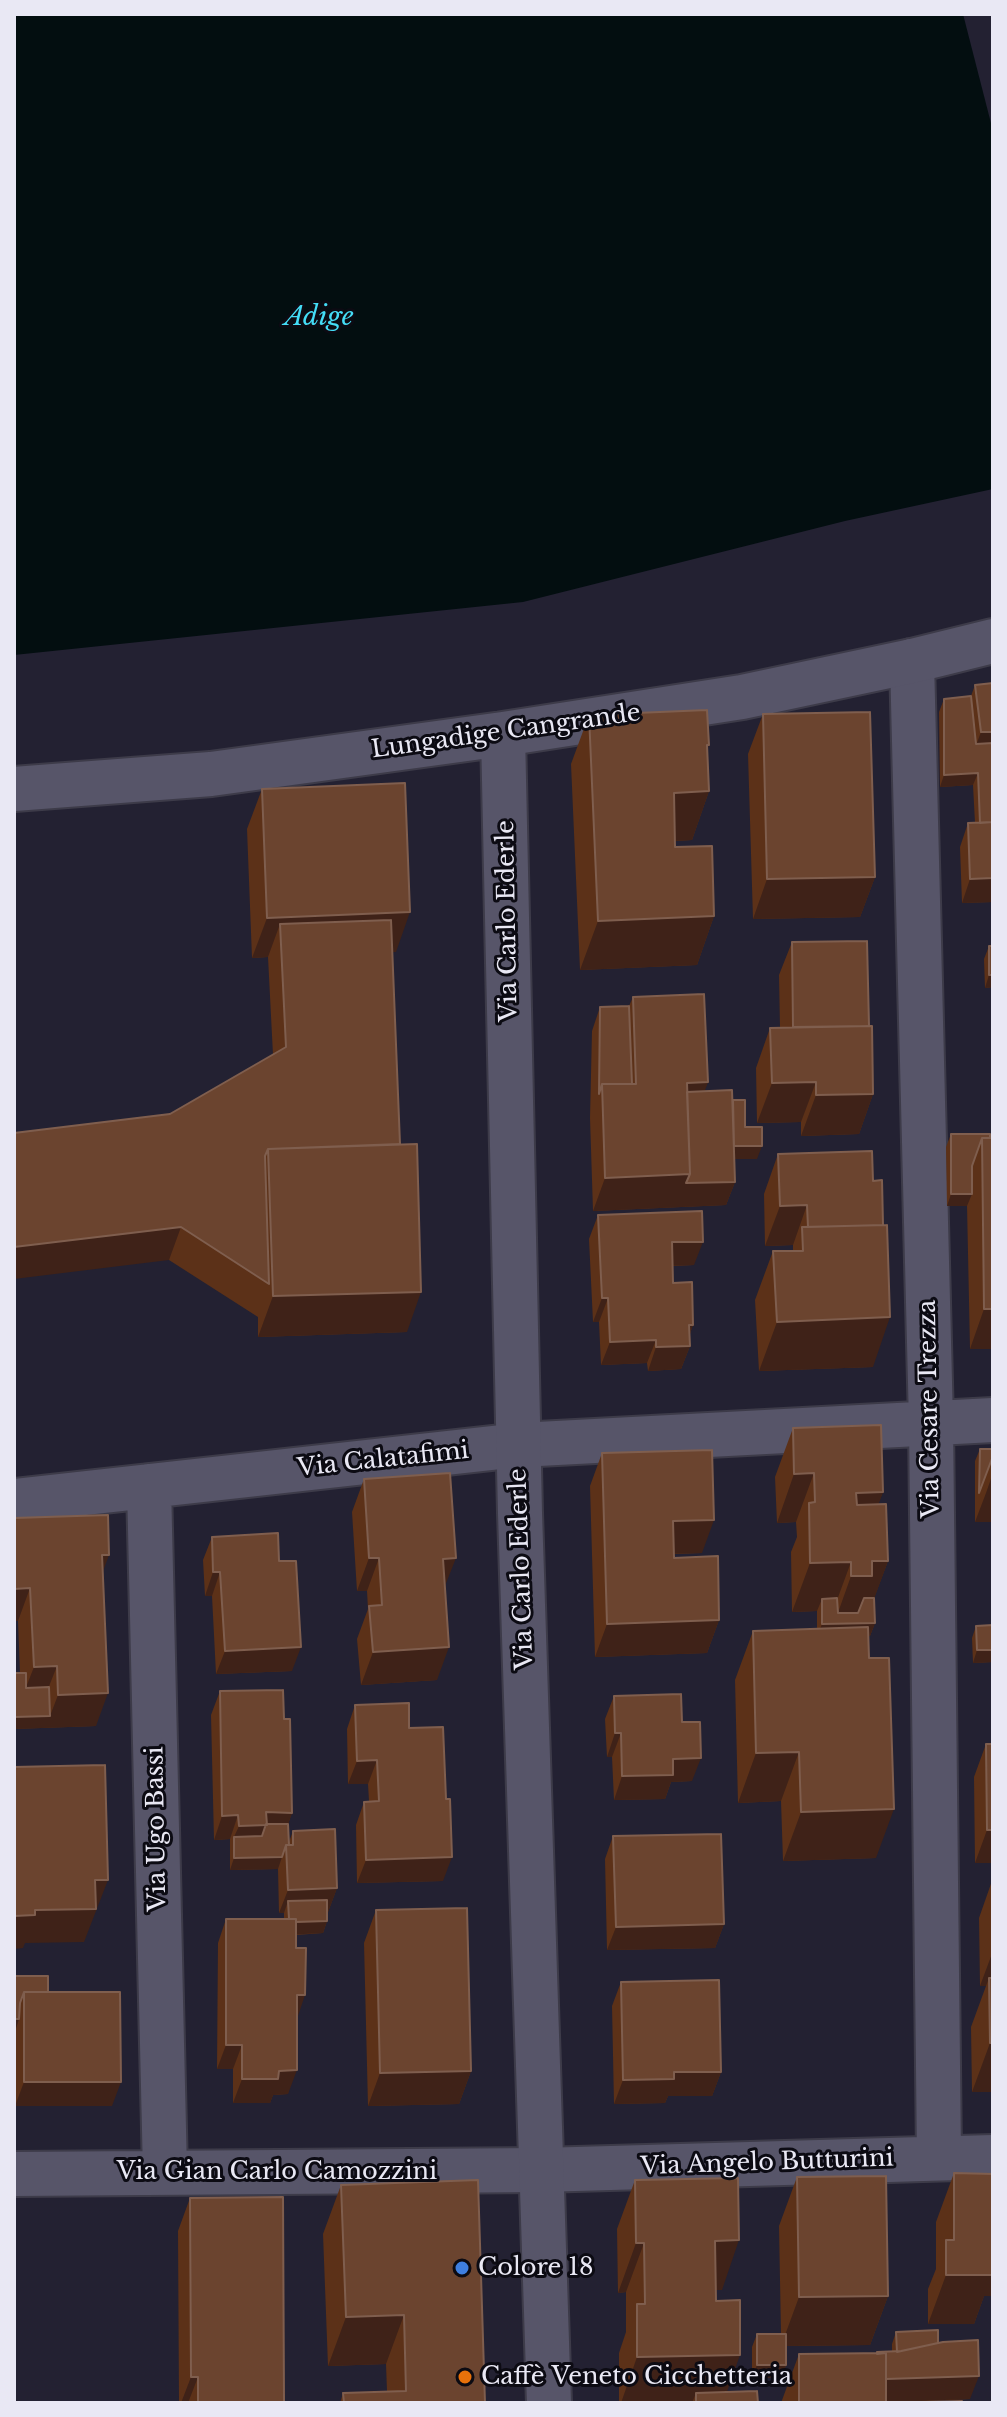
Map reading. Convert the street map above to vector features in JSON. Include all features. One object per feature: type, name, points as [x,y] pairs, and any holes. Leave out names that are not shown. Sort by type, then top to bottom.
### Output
[{"type":"street","name":"Lungadige Cangrande","points":[[14,789],[211,774],[503,734],[742,697],[993,641]]},
{"type":"street","name":"Via Cesare Trezza","points":[[912,661],[931,1422],[939,2157]]},
{"type":"street","name":"Via Carlo Ederle","points":[[503,734],[519,1445],[549,2403]]},
{"type":"street","name":"Via Calatafimi","points":[[14,1501],[519,1445],[993,1420]]},
{"type":"street","name":"Via Ugo Bassi","points":[[149,1486],[165,2172]]},
{"type":"street","name":"Via Angelo Butturini","points":[[541,2170],[993,2157]]},
{"type":"street","name":"Via Gian Carlo Camozzini","points":[[14,2174],[541,2170]]},
{"type":"water","name":"Adige","points":[[14,14],[993,14],[993,489],[845,521],[523,602],[14,655]]},
{"type":"pier","points":[[963,14],[993,14],[993,131]]},
{"type":"building","points":[[993,683],[993,732],[981,732],[975,685]]},
{"type":"building","points":[[971,696],[976,744],[993,743],[993,822],[980,823],[978,773],[944,775],[944,699]]},
{"type":"building","points":[[707,710],[709,791],[674,793],[675,847],[712,846],[714,916],[598,921],[589,715]]},
{"type":"building","points":[[870,712],[875,877],[767,879],[763,714]]},
{"type":"building","points":[[405,783],[410,912],[267,918],[262,789]]},
{"type":"building","points":[[993,822],[993,878],[970,879],[968,823]]},
{"type":"building","points":[[391,920],[400,1144],[268,1149],[265,1156],[269,1284],[181,1227],[14,1247],[14,1133],[170,1114],[286,1047],[280,924]]},
{"type":"building","points":[[867,941],[869,1026],[793,1027],[792,942]]},
{"type":"building","points":[[989,946],[993,946],[993,975],[989,975]]},
{"type":"building","points":[[704,994],[708,1082],[687,1083],[690,1174],[605,1178],[602,1084],[636,1084],[633,997]]},
{"type":"building","points":[[629,1006],[632,1084],[602,1084],[599,1094],[600,1007]]},
{"type":"building","points":[[872,1026],[873,1094],[816,1095],[816,1082],[772,1083],[770,1028]]},
{"type":"building","points":[[732,1090],[735,1182],[686,1183],[690,1174],[687,1092]]},
{"type":"building","points":[[733,1100],[745,1100],[745,1127],[762,1127],[762,1146],[734,1146]]},
{"type":"building","points":[[951,1134],[990,1134],[990,1138],[982,1138],[972,1166],[972,1194],[951,1194]]},
{"type":"building","points":[[982,1138],[993,1138],[993,1309],[984,1309]]},
{"type":"building","points":[[417,1144],[421,1292],[273,1296],[268,1149]]},
{"type":"building","points":[[872,1151],[873,1181],[882,1180],[883,1225],[808,1227],[807,1205],[780,1206],[778,1154]]},
{"type":"building","points":[[702,1211],[703,1242],[672,1242],[673,1283],[692,1282],[690,1346],[656,1347],[656,1340],[610,1342],[608,1298],[602,1298],[598,1215]]},
{"type":"building","points":[[887,1225],[890,1317],[777,1322],[773,1251],[803,1251],[802,1227]]},
{"type":"building","points":[[881,1425],[883,1492],[856,1493],[857,1505],[886,1504],[888,1561],[872,1561],[872,1576],[851,1576],[851,1562],[810,1563],[809,1503],[815,1502],[814,1473],[794,1474],[793,1428]]},
{"type":"building","points":[[980,1449],[993,1449],[993,1456],[979,1493]]},
{"type":"building","points":[[712,1450],[714,1520],[673,1521],[674,1558],[718,1556],[719,1620],[607,1624],[602,1453]]},
{"type":"building","points":[[450,1473],[456,1558],[443,1559],[449,1647],[373,1652],[369,1606],[382,1605],[379,1558],[369,1558],[364,1479]]},
{"type":"building","points":[[108,1515],[109,1555],[102,1555],[108,1693],[58,1695],[57,1666],[34,1667],[30,1588],[14,1589],[14,1518]]},
{"type":"building","points":[[278,1533],[279,1561],[296,1561],[301,1647],[225,1651],[220,1572],[213,1572],[212,1537]]},
{"type":"building","points":[[837,1598],[838,1613],[858,1613],[864,1598],[874,1598],[875,1623],[822,1624],[822,1599]]},
{"type":"building","points":[[993,1625],[993,1650],[977,1650],[976,1626]]},
{"type":"building","points":[[868,1627],[869,1658],[889,1658],[894,1809],[801,1812],[799,1752],[756,1753],[753,1631]]},
{"type":"building","points":[[14,1673],[26,1673],[26,1688],[49,1687],[50,1716],[14,1717]]},
{"type":"building","points":[[283,1690],[284,1719],[290,1719],[292,1813],[266,1812],[267,1825],[239,1826],[238,1815],[222,1816],[220,1691]]},
{"type":"building","points":[[681,1694],[682,1722],[700,1722],[701,1758],[673,1759],[673,1775],[622,1776],[621,1733],[615,1733],[614,1696]]},
{"type":"building","points":[[409,1703],[409,1728],[443,1727],[452,1857],[366,1860],[364,1802],[379,1801],[377,1760],[357,1761],[355,1705]]},
{"type":"building","points":[[986,1744],[993,1744],[993,1830],[987,1830]]},
{"type":"building","points":[[105,1765],[108,1880],[95,1880],[96,1909],[35,1910],[35,1915],[14,1916],[14,1767]]},
{"type":"building","points":[[266,1824],[288,1824],[289,1845],[286,1845],[282,1857],[234,1858],[234,1837],[262,1836]]},
{"type":"building","points":[[335,1829],[337,1888],[288,1890],[286,1845],[293,1845],[293,1831]]},
{"type":"building","points":[[721,1834],[724,1924],[616,1927],[613,1836]]},
{"type":"building","points":[[327,1900],[327,1921],[296,1922],[296,1919],[289,1919],[288,1901]]},
{"type":"building","points":[[467,1908],[471,2071],[380,2073],[376,1910]]},
{"type":"building","points":[[226,1919],[296,1919],[296,1948],[306,1948],[305,1995],[297,1995],[297,2070],[279,2071],[278,2079],[242,2079],[242,2045],[226,2045]]},
{"type":"building","points":[[14,1976],[48,1976],[48,1992],[24,1992],[19,2019],[14,2019]]},
{"type":"building","points":[[989,1978],[993,1978],[993,2043],[990,2043]]},
{"type":"building","points":[[719,1980],[721,2072],[674,2072],[674,2079],[623,2080],[621,1982]]},
{"type":"building","points":[[24,1992],[120,1992],[121,2082],[24,2082]]},
{"type":"building","points":[[954,2173],[993,2174],[992,2275],[946,2275],[946,2240],[954,2240]]},
{"type":"building","points":[[886,2176],[888,2296],[799,2297],[797,2177]]},
{"type":"building","points":[[738,2178],[739,2240],[715,2241],[716,2301],[740,2300],[740,2355],[637,2357],[637,2304],[645,2304],[644,2243],[636,2243],[635,2180]]},
{"type":"building","points":[[478,2180],[485,2403],[344,2403],[343,2393],[406,2391],[404,2315],[346,2317],[341,2185]]},
{"type":"building","points":[[283,2197],[284,2403],[198,2403],[198,2377],[191,2377],[190,2198]]},
{"type":"building","points":[[938,2330],[938,2343],[897,2352],[896,2332]]},
{"type":"building","points":[[757,2334],[786,2334],[786,2365],[757,2365]]},
{"type":"building","points":[[978,2340],[979,2376],[886,2379],[886,2353],[877,2354],[943,2342]]},
{"type":"building","points":[[886,2353],[886,2403],[799,2403],[799,2354]]},
{"type":"building","points":[[757,2391],[758,2403],[696,2403],[696,2393]]},
{"type":"building","points":[[926,2402],[962,2403],[926,2403]]},
{"type":"place","name":"Colore 18","points":[[462,2268]]},
{"type":"place","name":"Caffè Veneto Cicchetteria","points":[[465,2377]]}]
